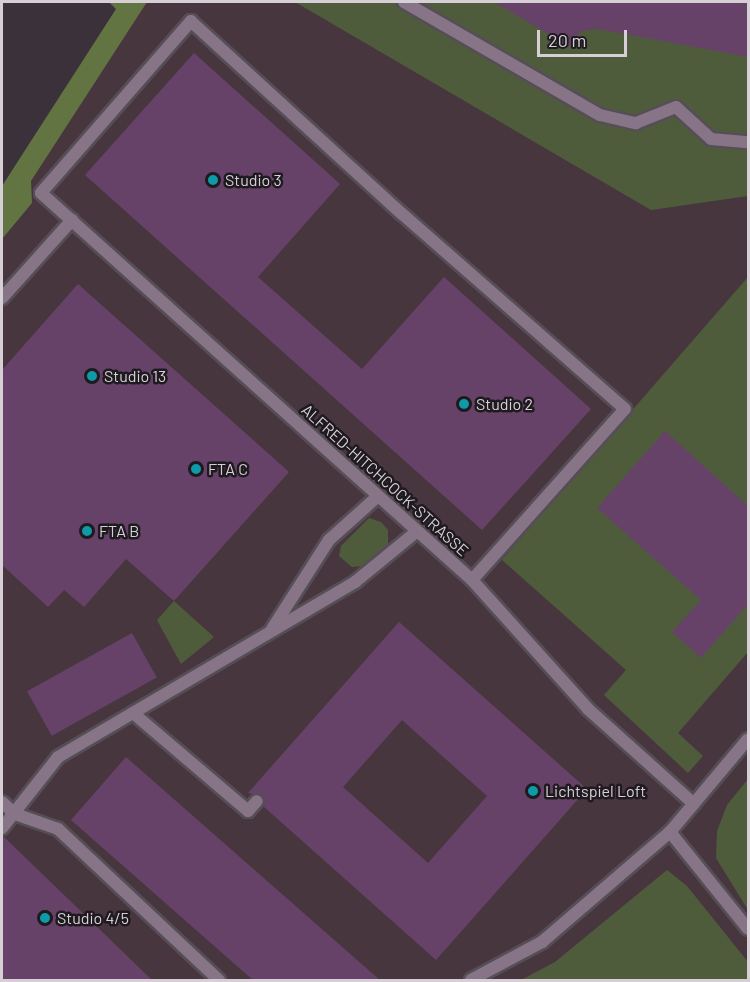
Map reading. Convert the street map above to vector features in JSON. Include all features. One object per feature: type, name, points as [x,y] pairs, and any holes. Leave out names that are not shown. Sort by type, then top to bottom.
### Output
[{"type":"street","points":[[404,2],[600,115],[636,123],[676,107],[711,139],[748,142]]},
{"type":"street","name":"ALFRED-HITCHCOCK-STRASSE","points":[[472,580],[625,409],[402,214],[191,21],[41,193],[472,580],[588,709],[694,804]]},
{"type":"street","points":[[2,298],[72,220]]},
{"type":"street","points":[[270,632],[329,540],[377,497]]},
{"type":"street","points":[[2,828],[58,757],[355,582],[416,532]]},
{"type":"street","points":[[133,713],[248,811],[257,801]]},
{"type":"street","points":[[471,981],[542,942],[670,832],[748,738]]},
{"type":"street","points":[[2,802],[15,814],[58,830],[219,981]]},
{"type":"street","points":[[670,832],[748,929]]},
{"type":"shaded area","points":[[109,2],[748,2],[748,980],[2,980],[2,186],[116,9]]},
{"type":"green space","points":[[109,2],[147,2],[31,181],[32,203],[2,239],[2,186],[116,9]]},
{"type":"green space","points":[[295,2],[748,2],[748,196],[651,210]]},
{"type":"green space","points":[[748,277],[748,652],[678,733],[703,756],[688,773],[604,695],[626,670],[502,560]]},
{"type":"green space","points":[[369,518],[381,522],[388,530],[388,545],[363,566],[352,567],[339,556],[341,546]]},
{"type":"green space","points":[[174,601],[214,637],[181,664],[157,620]]},
{"type":"green space","points":[[748,779],[748,910],[716,858],[717,831],[727,805]]},
{"type":"green space","points":[[667,870],[687,886],[748,962],[748,980],[521,980],[555,962]]},
{"type":"building","points":[[494,2],[748,2],[748,57],[598,29],[581,31],[571,47]]},
{"type":"building","points":[[194,53],[340,184],[258,277],[362,369],[444,277],[591,409],[482,530],[85,175]]},
{"type":"building","points":[[78,284],[289,472],[174,601],[126,559],[84,607],[64,590],[48,607],[2,565],[2,370]]},
{"type":"building","points":[[665,431],[748,506],[748,604],[701,658],[672,632],[701,600],[597,508]]},
{"type":"building","name":"Lichtspiel Loft","points":[[399,622],[587,789],[436,960],[263,806],[262,795],[248,793]],"holes":[[[402,720],[487,796],[428,863],[343,787]]]},
{"type":"building","points":[[132,633],[157,678],[52,736],[27,691]]},
{"type":"building","points":[[126,757],[381,981],[254,981],[71,820]]},
{"type":"building","name":"Studio 4/5","points":[[3,836],[153,981],[2,981]]},
{"type":"place","name":"Studio 3","points":[[213,180]]},
{"type":"place","name":"Studio 13","points":[[92,376]]},
{"type":"place","name":"Studio 2","points":[[464,404]]},
{"type":"place","name":"FTA C","points":[[196,469]]},
{"type":"place","name":"FTA B","points":[[87,531]]},
{"type":"place","name":"Lichtspiel Loft","points":[[533,791]]},
{"type":"place","name":"Studio 4/5","points":[[45,918]]}]
